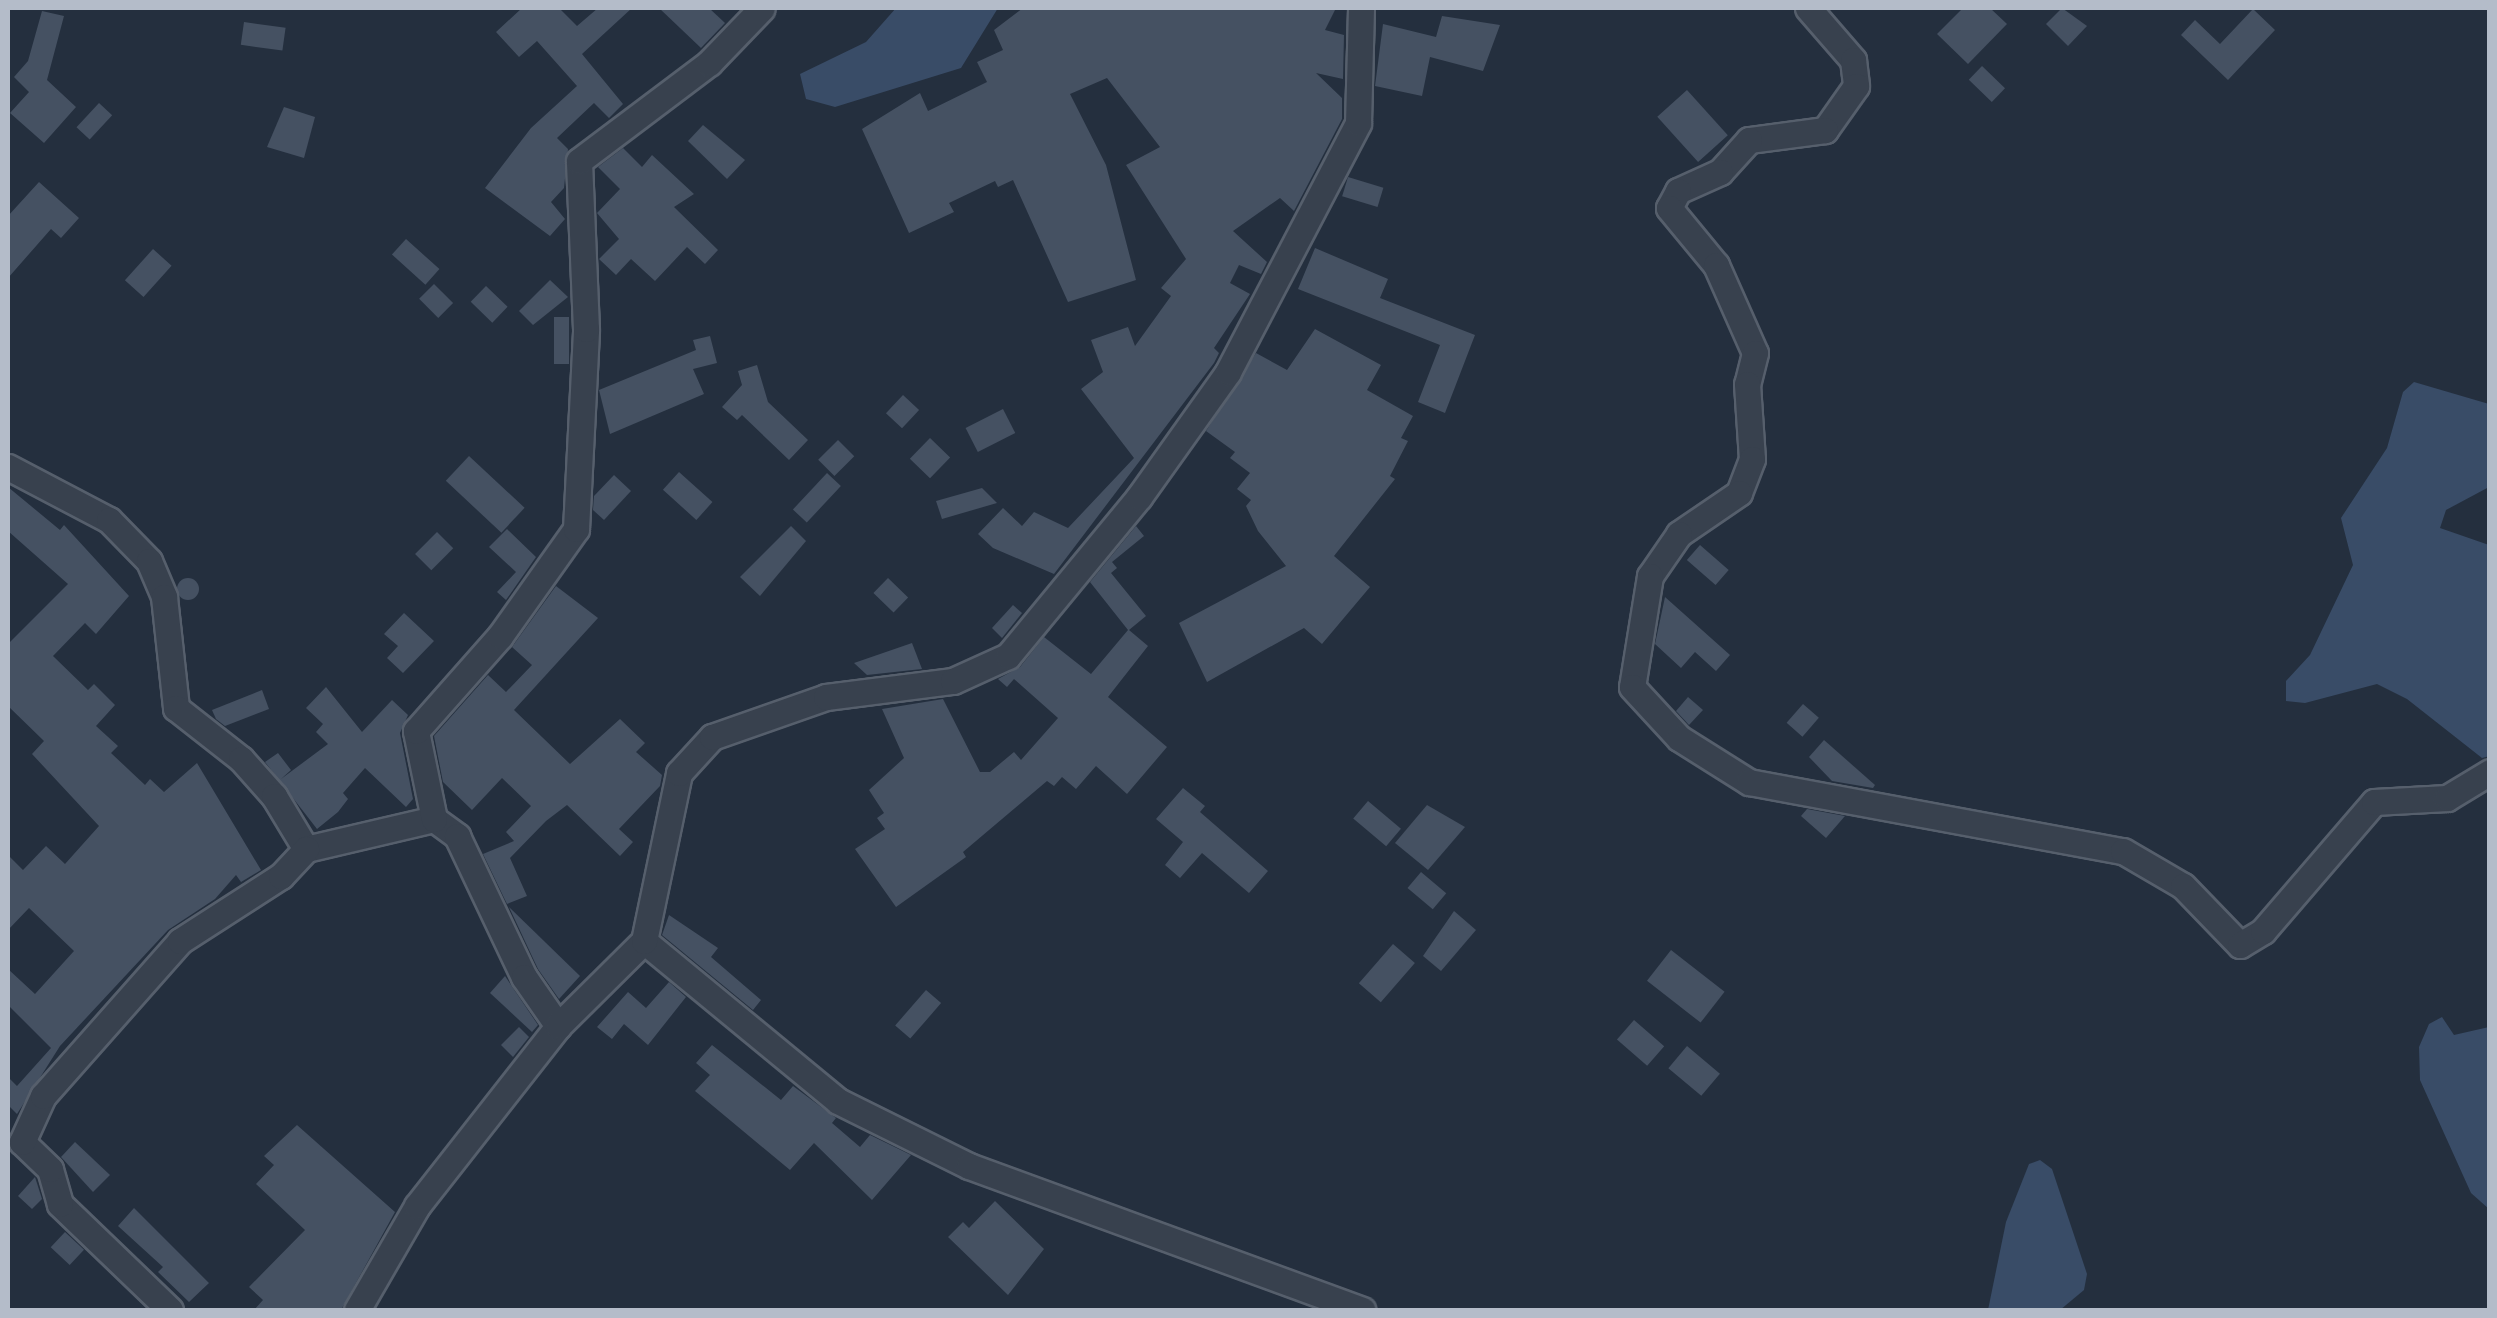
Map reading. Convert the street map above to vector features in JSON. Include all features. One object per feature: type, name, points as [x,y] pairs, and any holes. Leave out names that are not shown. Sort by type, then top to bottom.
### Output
[{"type":"street","points":[[558,1026],[524,977],[457,836],[434,819],[416,731],[500,636],[576,530],[586,329],[579,161],[709,62],[762,8]]},
{"type":"street","points":[[357,1310],[416,1206],[558,1026],[644,942],[678,773],[712,737],[826,697],[954,681],[1008,656],[1139,498],[1228,372],[1358,122],[1361,8]]},
{"type":"street","points":[[1808,8],[1853,60],[1856,86],[1824,130],[1749,140],[1720,172],[1678,190],[1669,208],[1716,265],[1755,354],[1747,384],[1752,459],[1739,493],[1678,534],[1650,576],[1632,687],[1678,738],[1749,782],[2123,851],[2183,886],[2240,944],[2263,931],[2374,802],[2447,798],[2490,772]]},
{"type":"street","points":[[8,467],[110,520],[149,560],[164,597],[176,708],[241,759],[274,796],[306,849]]},
{"type":"street","points":[[170,1310],[60,1204],[50,1169],[22,1142],[43,1096],[180,942],[282,876],[306,849],[434,819]]},
{"type":"street","points":[[644,942],[838,1100],[969,1166],[1362,1310]]},
{"type":"water","points":[[896,8],[998,8],[961,68],[835,107],[806,99],[800,74],[866,42]]},
{"type":"water","points":[[2414,382],[2489,404],[2489,487],[2446,510],[2440,528],[2489,545],[2490,756],[2482,758],[2407,699],[2377,684],[2305,703],[2286,701],[2286,681],[2310,655],[2353,565],[2341,518],[2387,448],[2403,392]]},
{"type":"water","points":[[2442,1017],[2454,1035],[2489,1027],[2489,1209],[2471,1193],[2420,1080],[2419,1047],[2429,1024]]},
{"type":"water","points":[[2040,1160],[2052,1169],[2087,1274],[2084,1290],[2060,1310],[1988,1310],[2006,1222],[2029,1164]]},
{"type":"building","points":[[522,8],[559,8],[577,26],[598,8],[632,8],[582,54],[623,104],[609,118],[594,103],[557,138],[568,149],[564,188],[551,202],[565,219],[550,236],[485,188],[531,128],[577,86],[537,41],[519,57],[496,32]]},
{"type":"building","points":[[659,8],[709,8],[725,23],[701,48]]},
{"type":"building","points":[[1023,8],[1336,8],[1325,30],[1344,35],[1343,79],[1316,73],[1342,98],[1342,119],[1294,211],[1280,198],[1233,231],[1267,262],[1261,274],[1239,265],[1230,283],[1250,294],[1214,348],[1219,353],[1214,363],[1054,574],[993,548],[978,534],[1003,508],[1022,526],[1034,512],[1068,528],[1134,458],[1081,389],[1103,372],[1091,340],[1128,327],[1135,346],[1171,296],[1161,288],[1186,259],[1126,165],[1160,147],[1107,78],[1070,94],[1106,165],[1136,280],[1068,302],[1013,180],[998,187],[995,181],[949,203],[954,212],[909,233],[862,129],[920,93],[928,111],[987,82],[977,62],[1003,50],[994,30]]},
{"type":"building","points":[[1963,8],[1990,8],[2007,24],[1968,64],[1937,34]]},
{"type":"building","points":[[2062,8],[2087,26],[2068,46],[2046,24]]},
{"type":"building","points":[[2253,9],[2275,30],[2228,80],[2181,35],[2195,20],[2220,44]]},
{"type":"building","points":[[42,11],[64,16],[47,80],[76,107],[44,143],[10,113],[29,92],[14,77],[28,61]]},
{"type":"building","points":[[1442,16],[1500,25],[1483,71],[1430,57],[1422,96],[1375,86],[1383,24],[1436,37]]},
{"type":"building","points":[[244,22],[286,28],[282,51],[241,45]]},
{"type":"building","points":[[1982,66],[2005,88],[1992,102],[1969,80]]},
{"type":"building","points":[[1687,90],[1728,135],[1698,162],[1657,117]]},
{"type":"building","points":[[99,103],[112,115],[90,139],[76,127]]},
{"type":"building","points":[[284,107],[315,117],[304,158],[267,147]]},
{"type":"building","points":[[703,125],[745,160],[727,179],[688,141]]},
{"type":"building","points":[[623,148],[642,167],[652,155],[694,194],[674,207],[718,250],[705,264],[687,247],[655,281],[631,259],[616,275],[599,259],[619,239],[597,213],[620,189],[598,167]]},
{"type":"building","points":[[1348,177],[1383,188],[1378,207],[1342,196]]},
{"type":"building","points":[[39,182],[79,218],[61,238],[51,229],[8,278],[8,216]]},
{"type":"building","points":[[406,239],[439,269],[425,285],[392,255]]},
{"type":"building","points":[[1315,248],[1388,279],[1380,298],[1475,335],[1445,413],[1418,402],[1440,345],[1298,289]]},
{"type":"building","points":[[153,249],[172,266],[143,297],[125,280]]},
{"type":"building","points":[[550,280],[568,297],[533,325],[519,311]]},
{"type":"building","points":[[434,284],[453,303],[438,318],[419,299]]},
{"type":"building","points":[[486,286],[508,307],[492,323],[471,302]]},
{"type":"building","points":[[554,317],[569,317],[569,364],[554,364]]},
{"type":"building","points":[[1315,329],[1381,365],[1367,390],[1413,416],[1401,438],[1408,441],[1390,476],[1395,479],[1334,556],[1370,587],[1322,644],[1304,628],[1207,682],[1179,623],[1286,566],[1258,531],[1246,506],[1251,500],[1237,489],[1250,473],[1230,458],[1235,452],[1206,431],[1256,353],[1287,370]]},
{"type":"building","points":[[710,336],[717,363],[693,369],[704,394],[610,434],[599,390],[696,350],[693,340]]},
{"type":"building","points":[[757,365],[768,402],[808,440],[789,460],[742,415],[737,420],[722,407],[742,385],[738,371]]},
{"type":"building","points":[[903,395],[919,410],[902,428],[886,413]]},
{"type":"building","points":[[1003,409],[1015,433],[978,452],[966,428]]},
{"type":"building","points":[[930,438],[950,457],[930,478],[910,459]]},
{"type":"building","points":[[838,440],[854,456],[834,476],[818,460]]},
{"type":"building","points":[[469,456],[525,508],[501,533],[446,481]]},
{"type":"building","points":[[679,472],[712,502],[696,520],[663,490]]},
{"type":"building","points":[[827,473],[841,486],[807,523],[793,510]]},
{"type":"building","points":[[614,475],[631,491],[604,520],[593,510],[594,496]]},
{"type":"building","points":[[8,487],[60,530],[64,525],[129,596],[96,634],[85,623],[53,656],[88,690],[94,684],[115,705],[96,726],[118,746],[111,753],[145,785],[150,779],[164,792],[197,763],[261,870],[241,882],[236,875],[215,899],[168,930],[60,1046],[17,1114],[8,1105],[8,1077],[17,1086],[51,1048],[8,1005],[8,969],[35,994],[74,951],[29,908],[8,930],[8,855],[23,870],[46,846],[65,864],[99,826],[32,754],[44,741],[8,706],[8,644],[68,584],[8,531]]},
{"type":"building","points":[[982,488],[997,503],[942,519],[936,501]]},
{"type":"building","points":[[791,526],[806,541],[760,596],[740,577]]},
{"type":"building","points":[[1136,526],[1144,536],[1112,562],[1117,568],[1111,573],[1146,616],[1129,630],[1148,646],[1108,697],[1167,747],[1127,794],[1096,766],[1076,789],[1062,777],[1054,786],[1047,781],[963,852],[966,857],[896,907],[855,849],[885,829],[877,818],[884,813],[869,790],[904,758],[882,709],[943,699],[980,772],[990,772],[1014,752],[1021,760],[1058,718],[1014,679],[1007,687],[998,679],[1020,667],[1044,637],[1091,674],[1128,630],[1090,582]]},
{"type":"building","points":[[507,529],[536,557],[506,600],[497,592],[516,572],[489,547]]},
{"type":"building","points":[[437,532],[453,548],[431,570],[415,554]]},
{"type":"building","points":[[1700,545],[1729,570],[1716,585],[1687,560]]},
{"type":"building","points":[[188,578],[196,581],[196,597],[188,600],[180,597],[177,589],[180,581]]},
{"type":"building","points":[[888,578],[908,597],[894,613],[873,593]]},
{"type":"building","points":[[556,586],[598,618],[514,710],[570,764],[620,719],[645,743],[636,752],[662,775],[660,786],[619,829],[633,842],[620,856],[567,805],[546,821],[510,858],[527,896],[507,904],[483,854],[514,841],[506,832],[531,806],[502,778],[472,810],[443,782],[434,736],[488,675],[506,692],[532,665],[512,647]]},
{"type":"building","points":[[1665,597],[1730,655],[1716,671],[1695,652],[1681,668],[1655,644]]},
{"type":"building","points":[[1013,605],[1022,613],[1002,638],[992,628]]},
{"type":"building","points":[[404,613],[434,641],[403,673],[387,658],[398,646],[384,634]]},
{"type":"building","points":[[912,643],[922,669],[867,675],[854,663]]},
{"type":"building","points":[[326,687],[362,732],[392,700],[408,715],[400,733],[413,799],[406,807],[365,768],[343,793],[348,799],[338,812],[317,829],[265,762],[278,753],[291,770],[281,779],[328,744],[316,732],[323,724],[306,708]]},
{"type":"building","points":[[262,690],[269,709],[225,726],[216,719],[212,710]]},
{"type":"building","points":[[1688,697],[1703,710],[1689,725],[1676,711]]},
{"type":"building","points":[[1803,704],[1819,718],[1802,737],[1787,723]]},
{"type":"building","points":[[1824,740],[1875,785],[1873,788],[1832,781],[1809,757]]},
{"type":"building","points":[[1183,788],[1205,806],[1200,812],[1268,871],[1249,893],[1202,853],[1180,878],[1165,865],[1183,842],[1156,819]]},
{"type":"building","points":[[1368,801],[1401,829],[1386,846],[1353,819]]},
{"type":"building","points":[[1427,805],[1465,827],[1428,870],[1395,843]]},
{"type":"building","points":[[1807,809],[1845,816],[1826,838],[1801,816]]},
{"type":"building","points":[[1421,872],[1446,893],[1433,909],[1408,888]]},
{"type":"building","points":[[509,907],[580,976],[559,999],[538,969]]},
{"type":"building","points":[[1454,911],[1476,930],[1441,971],[1423,956]]},
{"type":"building","points":[[669,915],[718,948],[711,957],[761,1000],[753,1010],[662,935]]},
{"type":"building","points":[[1393,944],[1415,963],[1381,1002],[1359,983]]},
{"type":"building","points":[[1671,950],[1725,992],[1701,1023],[1647,981]]},
{"type":"building","points":[[505,976],[538,1025],[532,1032],[490,993]]},
{"type":"building","points":[[669,982],[686,997],[648,1045],[624,1024],[612,1039],[597,1027],[628,992],[646,1008]]},
{"type":"building","points":[[926,990],[941,1003],[910,1039],[895,1025]]},
{"type":"building","points":[[1634,1020],[1664,1046],[1647,1066],[1617,1040]]},
{"type":"building","points":[[519,1027],[529,1037],[513,1057],[501,1045]]},
{"type":"building","points":[[712,1045],[781,1100],[793,1086],[836,1118],[832,1123],[860,1147],[870,1135],[911,1155],[872,1200],[814,1143],[790,1170],[695,1091],[710,1075],[696,1063]]},
{"type":"building","points":[[1687,1046],[1720,1074],[1701,1096],[1668,1068]]},
{"type":"building","points":[[297,1125],[395,1212],[341,1310],[254,1310],[263,1300],[249,1287],[305,1230],[256,1184],[274,1165],[264,1156]]},
{"type":"building","points":[[75,1142],[110,1175],[93,1192],[61,1157]]},
{"type":"building","points":[[35,1177],[42,1199],[32,1209],[18,1196]]},
{"type":"building","points":[[995,1201],[1044,1249],[1008,1295],[948,1237],[963,1222],[969,1228]]},
{"type":"building","points":[[134,1208],[209,1283],[189,1302],[158,1272],[163,1267],[118,1226]]},
{"type":"building","points":[[65,1232],[84,1250],[70,1265],[51,1247]]}]
